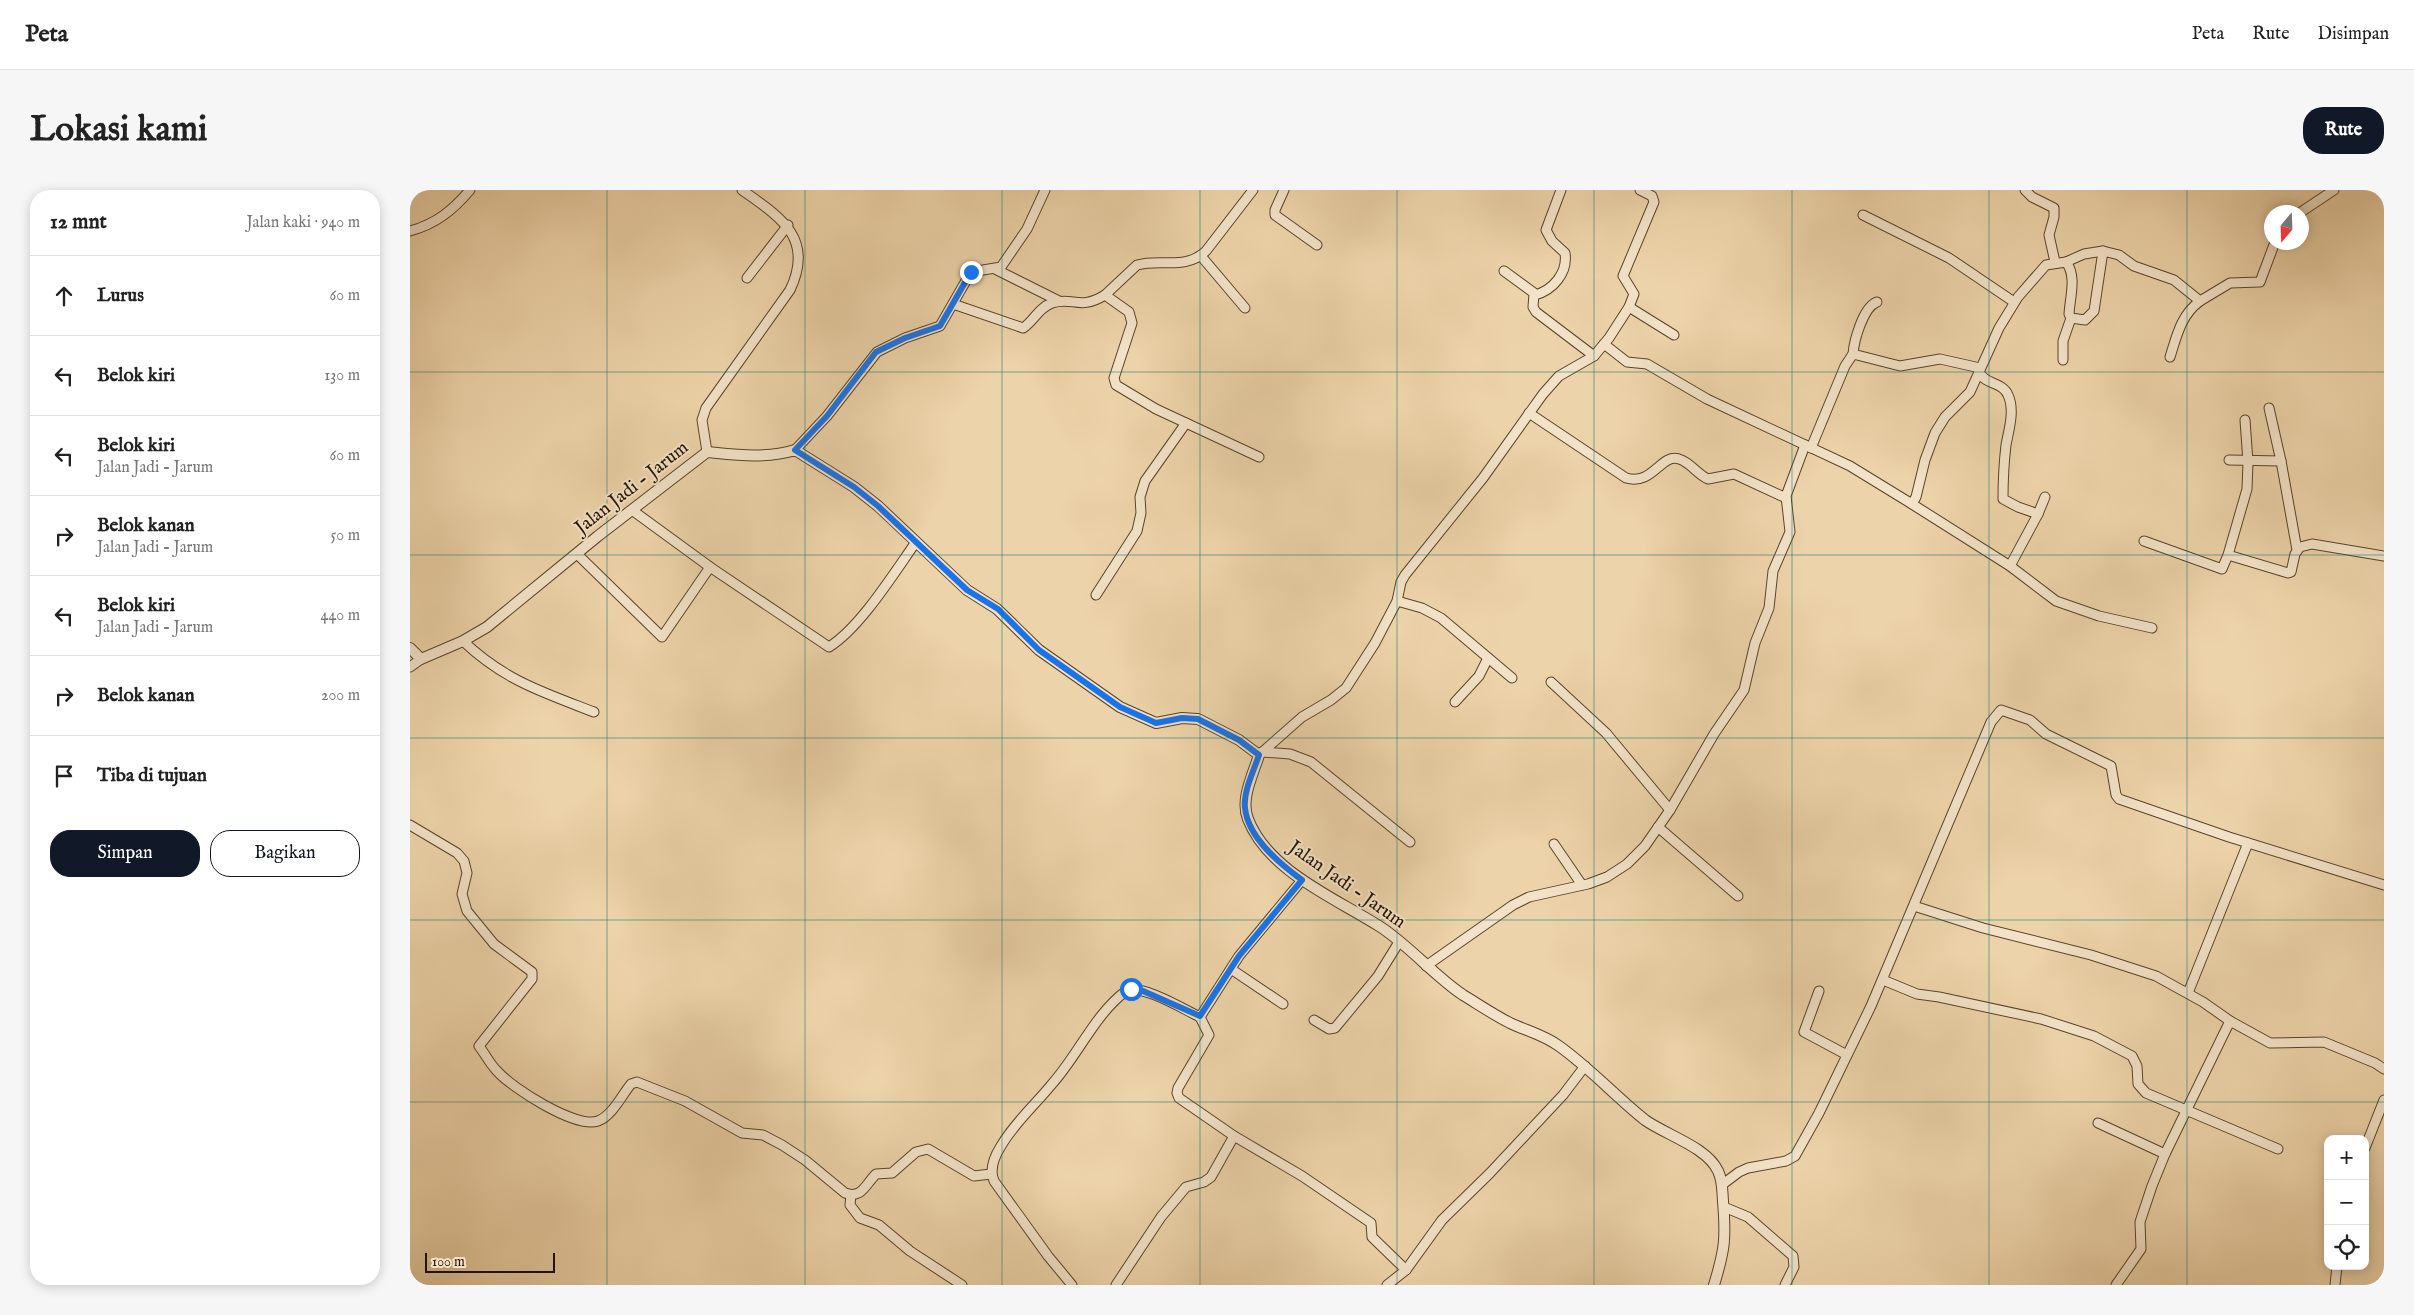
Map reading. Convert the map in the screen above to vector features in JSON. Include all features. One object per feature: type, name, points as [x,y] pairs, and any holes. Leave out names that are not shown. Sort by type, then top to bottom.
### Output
[{"type":"street","points":[[410,231],[425,227],[446,215],[470,190]]},
{"type":"street","points":[[707,452],[702,420],[706,408],[790,290],[797,275],[799,260],[795,240],[788,225],[742,190]]},
{"type":"street","points":[[1045,190],[1027,229],[1000,267],[971,272],[940,326],[905,338],[876,352],[827,416],[795,450],[854,487],[967,590],[998,609],[1039,650],[1120,707],[1156,723],[1182,718],[1198,719],[1239,740],[1261,754],[1290,754],[1311,762],[1410,842]]},
{"type":"street","points":[[995,269],[1059,301],[1089,304],[1105,296],[1137,265],[1182,263],[1202,256],[1253,190]]},
{"type":"street","points":[[1284,190],[1275,210],[1275,215],[1317,245]]},
{"type":"street","points":[[1535,296],[1548,291],[1556,282],[1565,266],[1565,253],[1552,241],[1546,230],[1561,190]]},
{"type":"street","points":[[1261,754],[1302,717],[1331,700],[1346,688],[1375,643],[1397,600],[1403,578],[1483,478],[1529,413],[1559,376],[1594,356],[1629,307],[1634,292],[1623,276],[1654,202],[1652,196],[1640,190]]},
{"type":"street","points":[[2025,190],[2032,197],[2054,208],[2055,213],[2049,235],[2055,262]]},
{"type":"street","points":[[2309,207],[2334,190]]},
{"type":"street","points":[[1863,215],[1949,258],[2014,302]]},
{"type":"street","points":[[747,278],[788,225]]},
{"type":"street","points":[[2170,357],[2184,319],[2191,307],[2230,283],[2260,282],[2272,250]]},
{"type":"street","points":[[1912,504],[1916,497],[1925,460],[1935,434],[1945,417],[1968,395],[1999,328],[2014,302],[2046,265],[2055,262],[2066,262],[2084,254],[2103,251],[2118,255],[2134,266],[2174,280],[2200,300]]},
{"type":"street","points":[[2071,318],[2085,320],[2093,314],[2103,251]]},
{"type":"street","points":[[1202,256],[1245,308]]},
{"type":"street","points":[[2063,360],[2063,341],[2071,318],[2069,314],[2072,275],[2066,262]]},
{"type":"street","points":[[1504,272],[1529,288],[1535,296],[1533,307],[1536,312],[1594,356]]},
{"type":"street","points":[[1105,296],[1132,316],[1132,323],[1114,378],[1116,385],[1135,398],[1259,457]]},
{"type":"street","points":[[953,304],[1023,328],[1040,309],[1059,301]]},
{"type":"street","points":[[1426,966],[1513,905],[1529,897],[1582,885],[1607,877],[1627,864],[1645,846],[1670,810],[1714,734],[1744,690],[1755,643],[1769,608],[1773,570],[1790,532],[1786,498],[1845,366],[1853,354],[1867,311],[1870,306],[1877,302]]},
{"type":"street","points":[[1629,307],[1674,335]]},
{"type":"street","points":[[1604,344],[1627,362],[1648,364],[1707,399],[1850,466],[2010,566],[2056,601],[2099,616],[2152,628]]},
{"type":"street","points":[[1853,354],[1900,366],[1940,358],[1979,370],[1988,382],[2000,386],[2008,392],[2011,416],[2006,446],[2003,499],[2038,514]]},
{"type":"street","points":[[2228,555],[2288,573],[2291,572],[2297,550],[2281,461],[2269,408]]},
{"type":"street","points":[[1529,413],[1626,478],[1636,481],[1646,477],[1671,459],[1678,458],[1708,479],[1734,474],[1786,498]]},
{"type":"street","points":[[2144,541],[2222,569],[2228,555],[2247,489],[2248,462],[2245,420]]},
{"type":"street","points":[[1096,595],[1137,531],[1141,514],[1140,497],[1146,481],[1186,423]]},
{"type":"street","name":"Jalan Jadi - Jarum","points":[[421,659],[463,641],[488,627],[632,510],[707,452],[757,457],[779,455],[795,450]]},
{"type":"street","points":[[2229,460],[2248,462],[2281,461]]},
{"type":"street","points":[[2010,566],[2045,497]]},
{"type":"street","points":[[632,510],[710,567],[829,647],[857,621],[879,595],[916,542]]},
{"type":"street","points":[[2297,550],[2302,546],[2312,544],[2384,556]]},
{"type":"street","points":[[577,554],[662,637],[710,567]]},
{"type":"street","points":[[1397,600],[1422,608],[1441,618],[1512,678]]},
{"type":"street","points":[[463,641],[485,661],[514,680],[594,712]]},
{"type":"street","points":[[410,648],[421,659],[410,667]]},
{"type":"street","points":[[1455,702],[1479,676],[1488,658]]},
{"type":"street","points":[[1552,682],[1606,733],[1670,810]]},
{"type":"street","points":[[1723,1184],[1748,1168],[1791,1160],[1795,1156],[1847,1055],[1882,980],[1991,722],[2003,710],[2030,720],[2046,734],[2111,766],[2116,795],[2119,799],[2248,843],[2384,886]]},
{"type":"street","name":"Jalan Jadi - Jarum","points":[[1261,754],[1244,808],[1255,834],[1273,856],[1302,880],[1381,927],[1426,966],[1464,995],[1508,1021],[1544,1037],[1584,1066],[1646,1120],[1676,1137],[1718,1169],[1723,1184],[1725,1243],[1714,1285]]},
{"type":"street","points":[[410,825],[456,853],[464,861],[467,874],[462,894],[466,911],[494,944],[532,972],[532,979],[479,1046],[497,1071],[520,1091],[568,1115],[593,1122],[605,1117],[630,1086],[637,1082],[685,1101],[742,1133],[763,1135],[776,1141],[805,1160],[844,1193],[851,1195],[861,1193],[876,1174],[894,1172],[916,1152],[924,1150],[936,1153],[974,1176],[991,1174]]},
{"type":"street","points":[[1658,827],[1738,896]]},
{"type":"street","points":[[2188,993],[2248,843]]},
{"type":"street","points":[[1554,844],[1582,885]]},
{"type":"street","points":[[1200,1016],[1259,930],[1302,880]]},
{"type":"street","points":[[1914,906],[1982,928],[2091,955],[2138,969],[2188,993],[2230,1021],[2270,1043],[2324,1042],[2375,1063],[2384,1069]]},
{"type":"street","points":[[1314,1020],[1329,1029],[1335,1028],[1378,976],[1399,942]]},
{"type":"street","points":[[1231,969],[1283,1004]]},
{"type":"street","points":[[1882,980],[1917,994],[2041,1019],[2094,1036],[2132,1056],[2140,1088],[2186,1111],[2278,1148]]},
{"type":"street","points":[[991,1174],[999,1150],[1019,1119],[1054,1083],[1119,996],[1126,991],[1136,989],[1200,1016],[1209,1035],[1178,1088],[1178,1096],[1234,1136],[1302,1176],[1371,1223],[1372,1237],[1406,1270]]},
{"type":"street","points":[[1819,991],[1804,1032],[1847,1055]]},
{"type":"street","points":[[2116,1285],[2141,1249],[2140,1222],[2165,1154],[2230,1021]]},
{"type":"street","points":[[1387,1285],[1406,1270],[1442,1220],[1490,1173],[1563,1095],[1584,1066]]},
{"type":"street","points":[[2369,1138],[2384,1100]]},
{"type":"street","points":[[2098,1122],[2165,1154]]},
{"type":"street","points":[[1116,1285],[1156,1225],[1186,1187],[1204,1182],[1211,1177],[1234,1136]]},
{"type":"street","points":[[991,1174],[1048,1256],[1072,1285]]},
{"type":"street","points":[[851,1195],[850,1206],[860,1218],[879,1225],[910,1251],[962,1285]]},
{"type":"street","points":[[1724,1208],[1748,1217],[1792,1256],[1794,1267],[1785,1285]]},
{"type":"street","points":[[2335,1285],[2337,1270]]},
{"type":"route","points":[[971,272],[940,326],[905,338],[876,352],[827,416],[795,450],[854,487],[878,506],[936,559],[972,595],[998,609],[1046,656],[1081,678],[1120,707],[1160,724],[1182,718],[1198,719],[1239,740],[1259,755],[1244,808],[1255,834],[1273,856],[1302,880],[1239,956],[1200,1016],[1143,991],[1131,989]]}]
